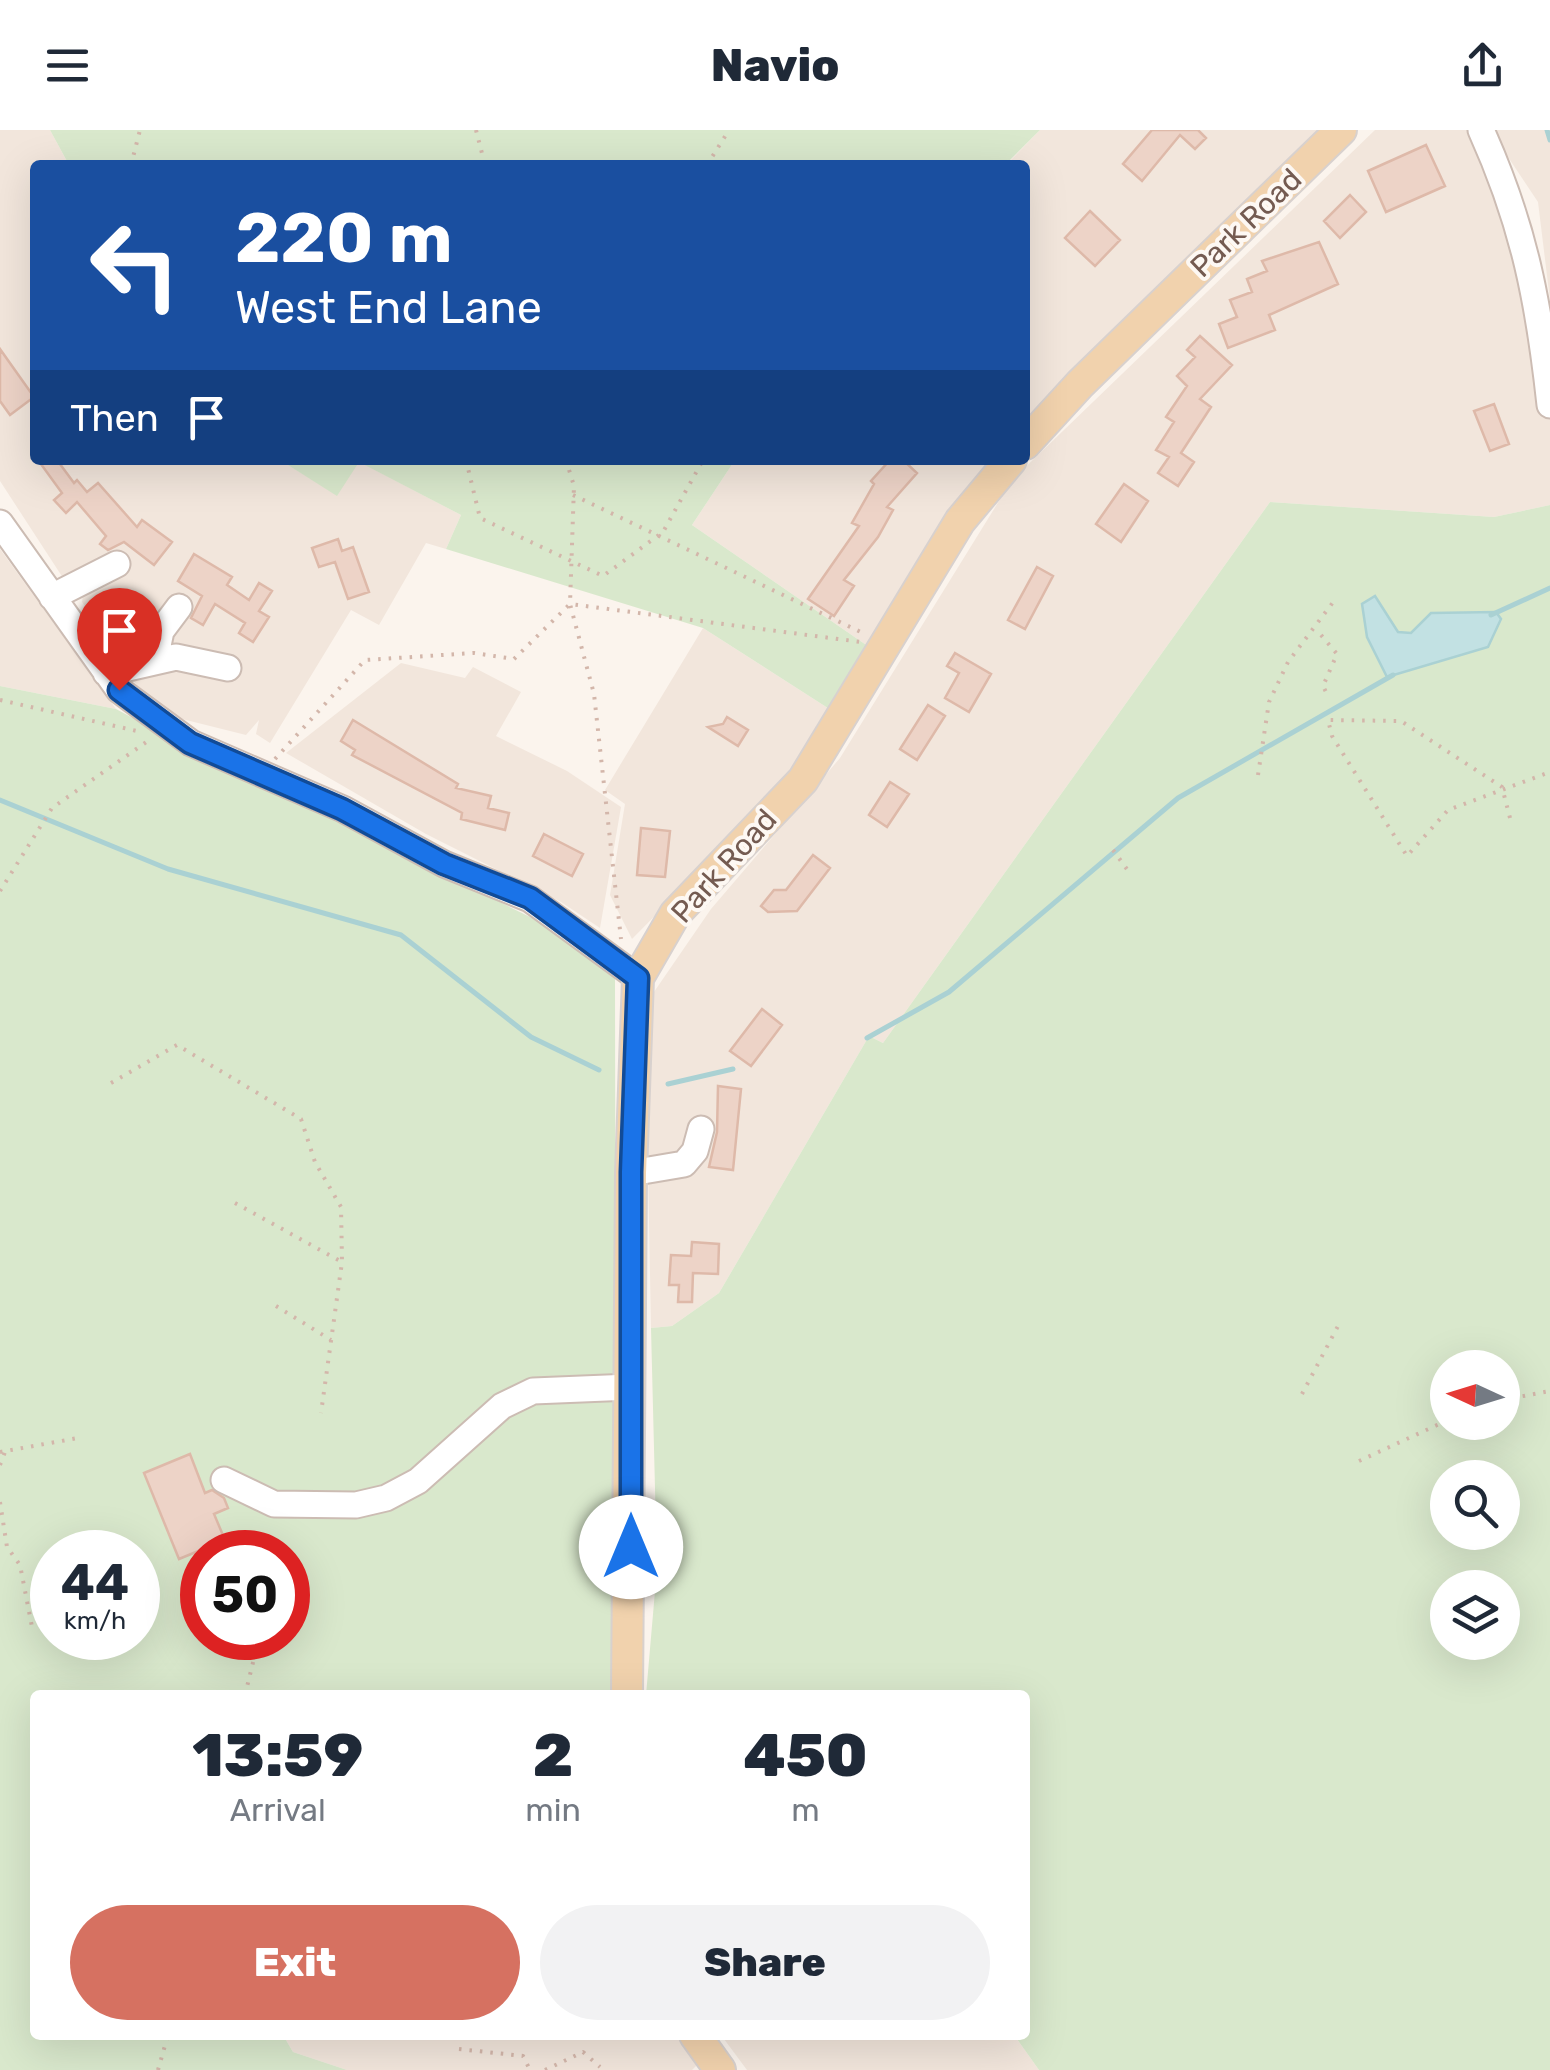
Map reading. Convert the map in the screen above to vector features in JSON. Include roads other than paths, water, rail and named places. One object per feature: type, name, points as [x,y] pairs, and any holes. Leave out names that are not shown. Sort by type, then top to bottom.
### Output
[{"type":"main road","name":"Park Road","points":[[1030,439],[1080,384],[1342,130]]},
{"type":"main road","name":"Park Road","points":[[627,1690],[631,973],[676,914],[804,780],[960,521],[1007,465]]},
{"type":"main road","points":[[699,2040],[720,2070]]},
{"type":"street","points":[[1481,130],[1520,228],[1538,299],[1550,405]]},
{"type":"street","points":[[0,524],[119,690],[190,743],[342,809],[444,864],[530,898],[631,973]]},
{"type":"street","points":[[52,598],[117,564]]},
{"type":"street","points":[[155,660],[162,632],[179,607]]},
{"type":"street","points":[[106,672],[155,660],[198,660],[228,668]]},
{"type":"street","points":[[631,1172],[684,1164],[694,1151],[701,1129]]},
{"type":"street","points":[[224,1480],[274,1504],[356,1505],[386,1498],[418,1481],[502,1406],[533,1391],[631,1387]]},
{"type":"water","points":[[1375,596],[1398,632],[1411,633],[1431,613],[1496,612],[1501,619],[1488,647],[1387,677],[1367,637],[1362,604]]},
{"type":"waterway","points":[[1547,130],[1550,140]]},
{"type":"waterway","points":[[1491,615],[1550,588]]},
{"type":"waterway","points":[[867,1038],[949,992],[1178,798],[1393,675]]},
{"type":"waterway","points":[[0,800],[168,869],[401,935],[531,1037],[599,1070]]},
{"type":"waterway","points":[[668,1084],[733,1069]]}]
